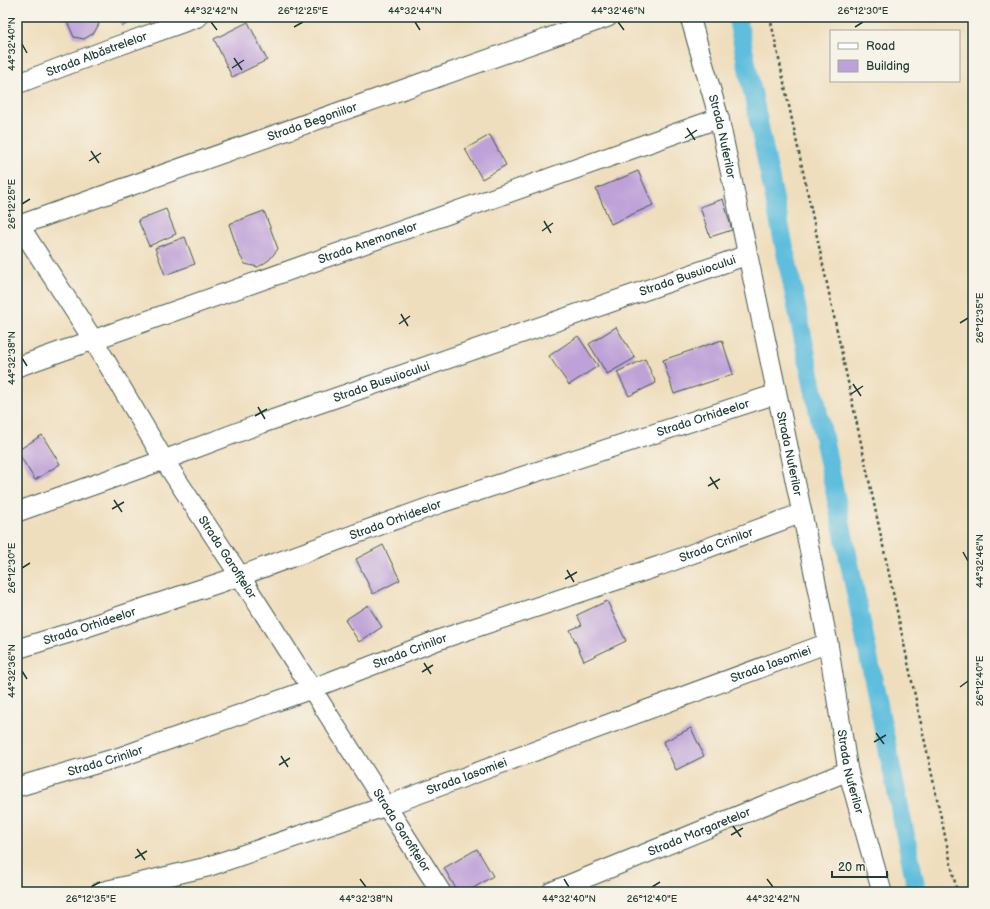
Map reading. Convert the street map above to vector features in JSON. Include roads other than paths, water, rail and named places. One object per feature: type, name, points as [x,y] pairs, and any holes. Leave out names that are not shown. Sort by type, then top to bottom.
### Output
[{"type":"street","name":"Strada Albăstrelelor","points":[[17,84],[198,17]]},
{"type":"street","name":"Strada Begoniilor","points":[[18,224],[608,17]]},
{"type":"street","name":"Strada Nuferilor","points":[[690,17],[719,118],[802,513],[828,643],[848,770],[882,892]]},
{"type":"street","name":"Strada Anemonelor","points":[[17,368],[719,118]]},
{"type":"street","name":"Strada Garofițelor","points":[[18,224],[94,341],[164,460],[240,576],[441,892]]},
{"type":"street","name":"Strada Busuiocului","points":[[17,512],[260,424],[747,255]]},
{"type":"street","name":"Strada Orhideelor","points":[[17,649],[240,576],[441,503],[776,394]]},
{"type":"street","name":"Strada Crinilor","points":[[17,787],[123,756],[311,689],[438,640],[659,566],[802,513]]},
{"type":"street","name":"Strada Iasomiei","points":[[100,892],[208,867],[386,806],[828,643]]},
{"type":"street","name":"Strada Margaretelor","points":[[551,892],[848,770]]},
{"type":"waterway","points":[[737,17],[917,892]]}]
